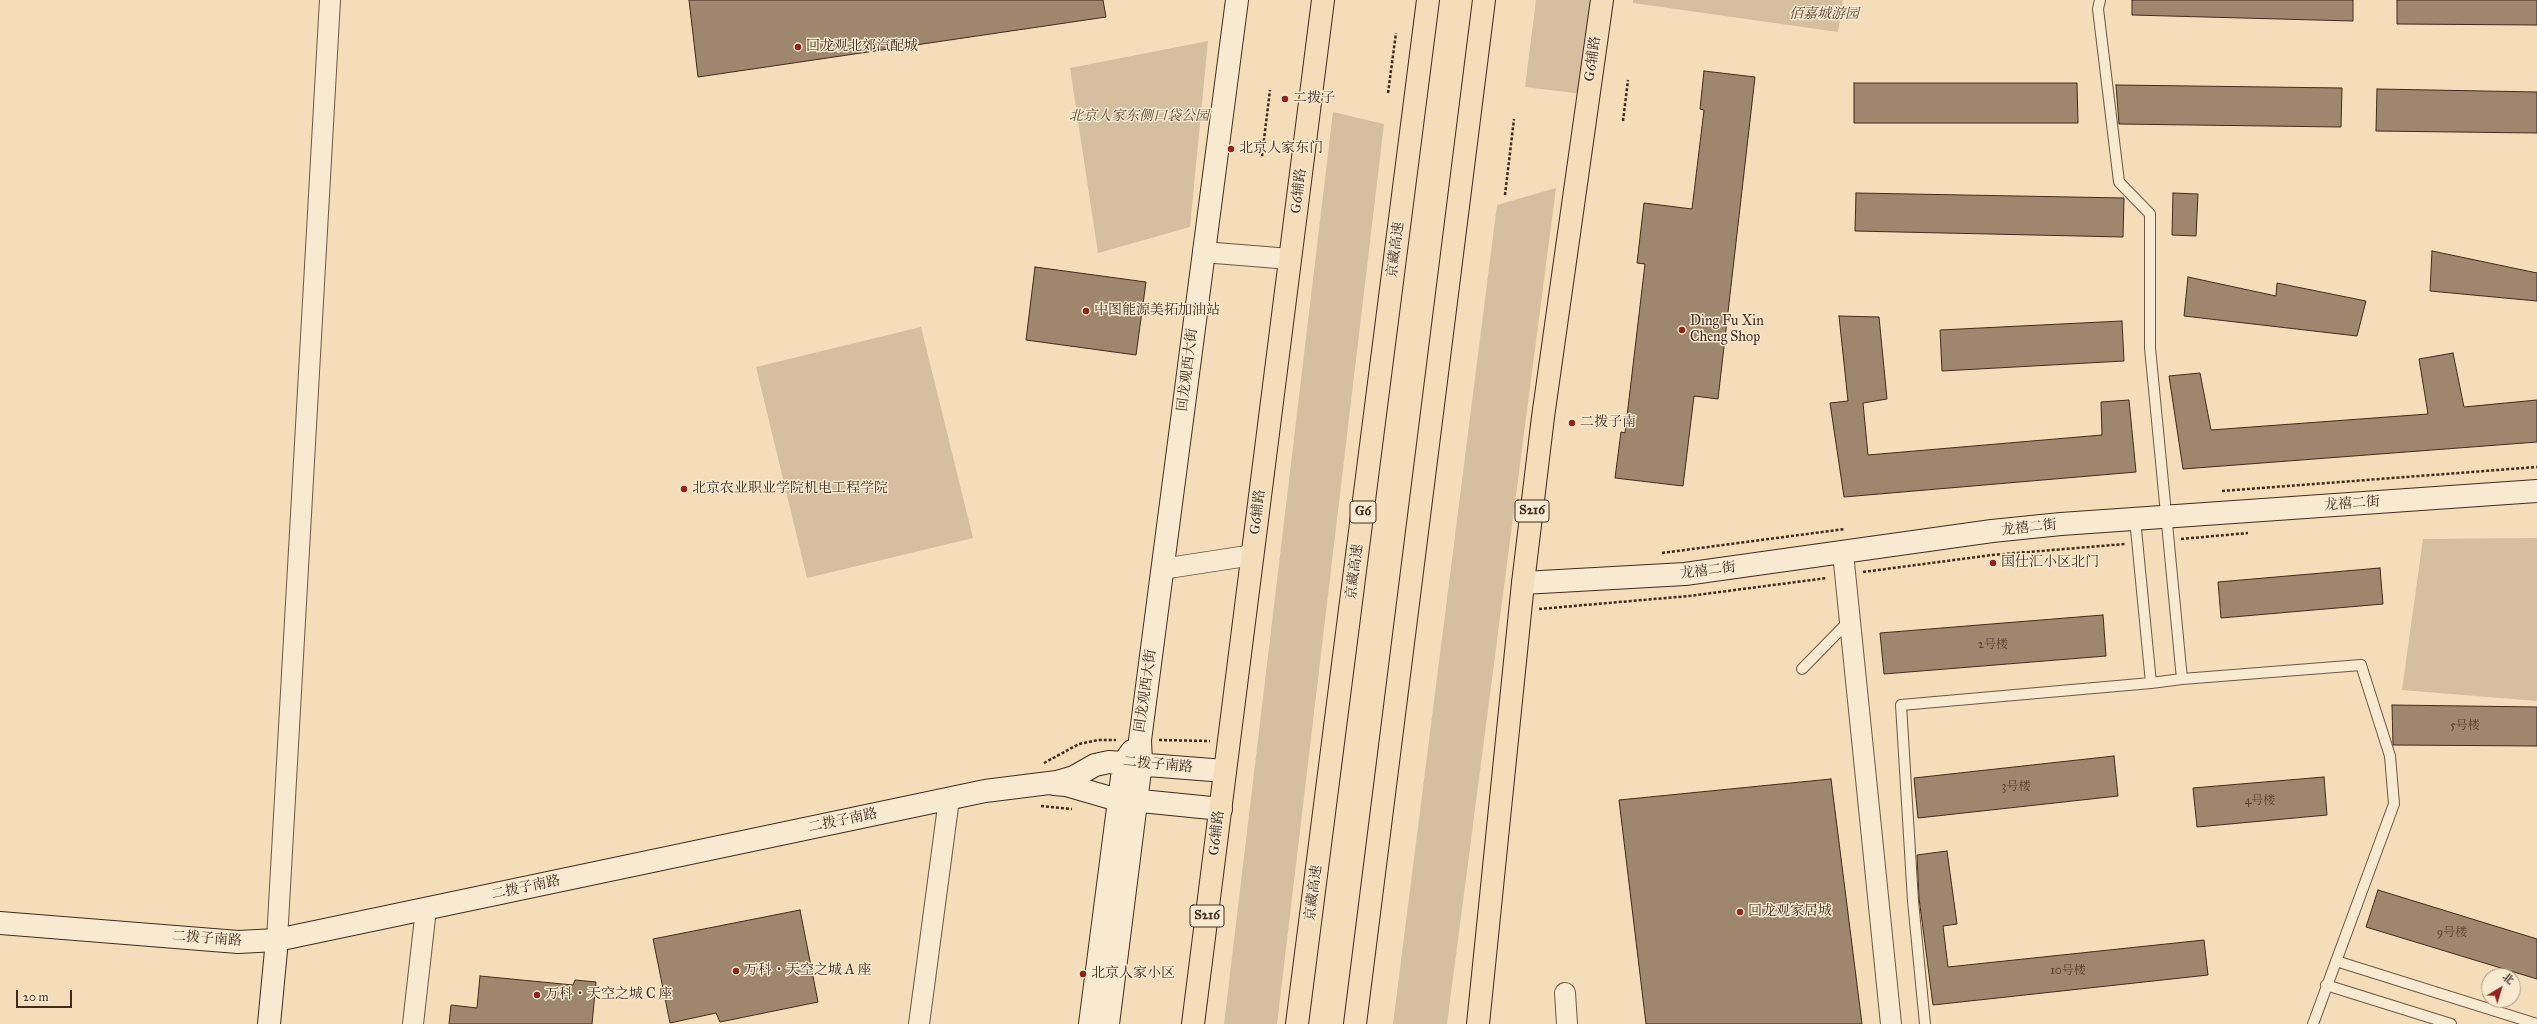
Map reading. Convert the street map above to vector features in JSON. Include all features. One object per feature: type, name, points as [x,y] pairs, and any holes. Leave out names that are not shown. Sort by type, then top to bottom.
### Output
[{"type":"main road","name":"G6辅路","points":[[1193,1024],[1323,0]]},
{"type":"main road","name":"京藏高速","points":[[1297,1024],[1428,0]]},
{"type":"main road","points":[[1356,1024],[1484,0]]},
{"type":"main road","name":"G6辅路","points":[[1478,1024],[1532,583],[1543,417],[1602,0]]},
{"type":"street","points":[[269,1024],[277,940],[330,0]]},
{"type":"street","name":"回龙观西大街","points":[[1090,1024],[1133,762],[1140,740],[1237,0]]},
{"type":"street","points":[[1203,252],[1290,259]]},
{"type":"street","name":"龙禧二街","points":[[1532,583],[1685,574],[1992,531],[2134,519],[2537,492]]},
{"type":"street","points":[[1843,553],[1891,1024]]},
{"type":"street","points":[[1162,570],[1252,555]]},
{"type":"street","name":"二拨子南路","points":[[0,923],[238,942],[277,940],[426,910],[949,799],[1012,787],[1047,784],[1066,780],[1103,763],[1133,762],[1225,771]]},
{"type":"street","name":"二拨子南路","points":[[1047,784],[1066,785],[1128,799],[1221,809]]},
{"type":"street","points":[[919,1024],[949,799]]},
{"type":"street","name":"回龙观西大街","points":[[1108,1024],[1128,799]]},
{"type":"street","points":[[413,1024],[426,910]]},
{"type":"street","points":[[1565,993],[1567,1024]]},
{"type":"lane","points":[[2100,0],[2099,17],[2119,182],[2150,214],[2150,348],[2170,540],[2182,679]]},
{"type":"lane","points":[[2134,519],[2152,683]]},
{"type":"lane","points":[[1802,669],[1850,620]]},
{"type":"lane","points":[[1925,1024],[1913,901],[1901,704],[2361,665],[2390,756],[2394,804],[2326,985],[2313,1024]]},
{"type":"lane","points":[[2336,961],[2537,1024]]},
{"type":"lane","points":[[2326,985],[2451,1024]]},
{"type":"path","points":[[1388,92],[1396,33]]},
{"type":"path","points":[[1623,121],[1628,80]]},
{"type":"path","points":[[1262,156],[1270,90]]},
{"type":"path","points":[[1506,195],[1514,119]]},
{"type":"path","points":[[2170,540],[2254,533]]},
{"type":"path","points":[[1539,609],[1697,595],[1954,559],[2137,543]]},
{"type":"path","points":[[1532,583],[1539,609],[1538,617]]},
{"type":"path","points":[[1170,740],[1229,741]]},
{"type":"green space","points":[[1536,0],[1594,0],[1582,94],[1525,87]]},
{"type":"green space","name":"佰嘉城游园","points":[[1633,0],[1843,0],[1838,32],[1633,3]]},
{"type":"green space","name":"北京人家东侧口袋公园","points":[[1208,41],[1190,227],[1098,253],[1070,68]]},
{"type":"green space","points":[[1333,112],[1384,124],[1277,1024],[1224,1024]]},
{"type":"green space","points":[[1556,188],[1447,1024],[1393,1024],[1497,205]]},
{"type":"green space","points":[[921,327],[973,538],[807,578],[756,367]]},
{"type":"green space","points":[[2537,538],[2537,701],[2402,690],[2423,539]]},
{"type":"building","name":"回龙观北郊汽配城","points":[[689,0],[1103,0],[1106,17],[698,77]]},
{"type":"building","points":[[2132,0],[2353,0],[2353,21],[2132,15]]},
{"type":"building","points":[[2397,0],[2537,0],[2537,25],[2397,24]]},
{"type":"building","name":"Ding Fu Xin Cheng Shop","points":[[1704,71],[1755,77],[1718,399],[1694,396],[1683,486],[1615,478],[1621,432],[1625,433],[1645,264],[1637,263],[1644,203],[1692,209],[1704,110],[1700,109]]},
{"type":"building","points":[[1854,83],[2077,83],[2078,123],[1854,123]]},
{"type":"building","points":[[2116,85],[2342,88],[2341,127],[2119,124]]},
{"type":"building","points":[[2377,89],[2537,92],[2537,133],[2376,131]]},
{"type":"building","points":[[1856,193],[2124,198],[2123,237],[1855,231]]},
{"type":"building","points":[[2173,193],[2198,194],[2196,236],[2172,235]]},
{"type":"building","points":[[2432,251],[2537,273],[2537,301],[2430,291]]},
{"type":"building","name":"中图能源美拓加油站","points":[[1035,267],[1146,282],[1136,355],[1026,340]]},
{"type":"building","points":[[2188,277],[2276,296],[2277,283],[2366,301],[2357,336],[2184,316]]},
{"type":"building","points":[[1839,316],[1879,317],[1887,399],[1863,403],[1868,455],[2102,435],[2101,402],[2129,400],[2136,472],[1844,497],[1830,403],[1848,401]]},
{"type":"building","points":[[2122,321],[2124,361],[1942,371],[1940,330]]},
{"type":"building","points":[[2453,353],[2464,407],[2537,400],[2537,442],[2183,469],[2169,376],[2200,373],[2211,430],[2428,414],[2419,359]]},
{"type":"building","points":[[2380,568],[2383,604],[2221,618],[2218,582]]},
{"type":"building","points":[[2103,615],[2106,656],[1884,674],[1880,633]]},
{"type":"building","points":[[2392,705],[2537,707],[2537,746],[2393,745]]},
{"type":"building","points":[[2114,756],[2118,796],[1918,818],[1914,778]]},
{"type":"building","points":[[2324,777],[2327,815],[2197,827],[2193,788]]},
{"type":"building","name":"回龙观家居城","points":[[1831,779],[1862,1024],[1646,1024],[1619,800]]},
{"type":"building","points":[[1947,851],[1957,924],[1943,926],[1948,967],[2204,940],[2208,975],[1933,1005],[1919,898],[1917,855]]},
{"type":"building","points":[[2378,890],[2537,939],[2537,979],[2521,974],[2521,968],[2501,968],[2366,927]]},
{"type":"building","name":"万科・天空之城 A 座","points":[[800,910],[818,1002],[720,1022],[716,1013],[670,1023],[653,939]]},
{"type":"building","name":"万科・天空之城 C 座","points":[[480,976],[573,985],[575,980],[596,982],[592,1024],[449,1024],[451,1005],[477,1008]]},
{"type":"place","name":"回龙观北郊汽配城","points":[[798,47]]},
{"type":"place","name":"二拨子","points":[[1285,99]]},
{"type":"place","name":"北京人家东门","points":[[1231,149]]},
{"type":"place","name":"中图能源美拓加油站","points":[[1086,311]]},
{"type":"place","name":"Ding Fu Xin Cheng Shop","points":[[1682,330]]},
{"type":"place","name":"二拨子南","points":[[1572,423]]},
{"type":"place","name":"北京农业职业学院机电工程学院","points":[[684,489]]},
{"type":"place","name":"国仕汇小区北门","points":[[1993,563]]},
{"type":"place","name":"回龙观家居城","points":[[1740,912]]},
{"type":"place","name":"万科・天空之城 A 座","points":[[736,971]]},
{"type":"place","name":"北京人家小区","points":[[1083,974]]},
{"type":"place","name":"万科・天空之城 C 座","points":[[537,995]]}]
